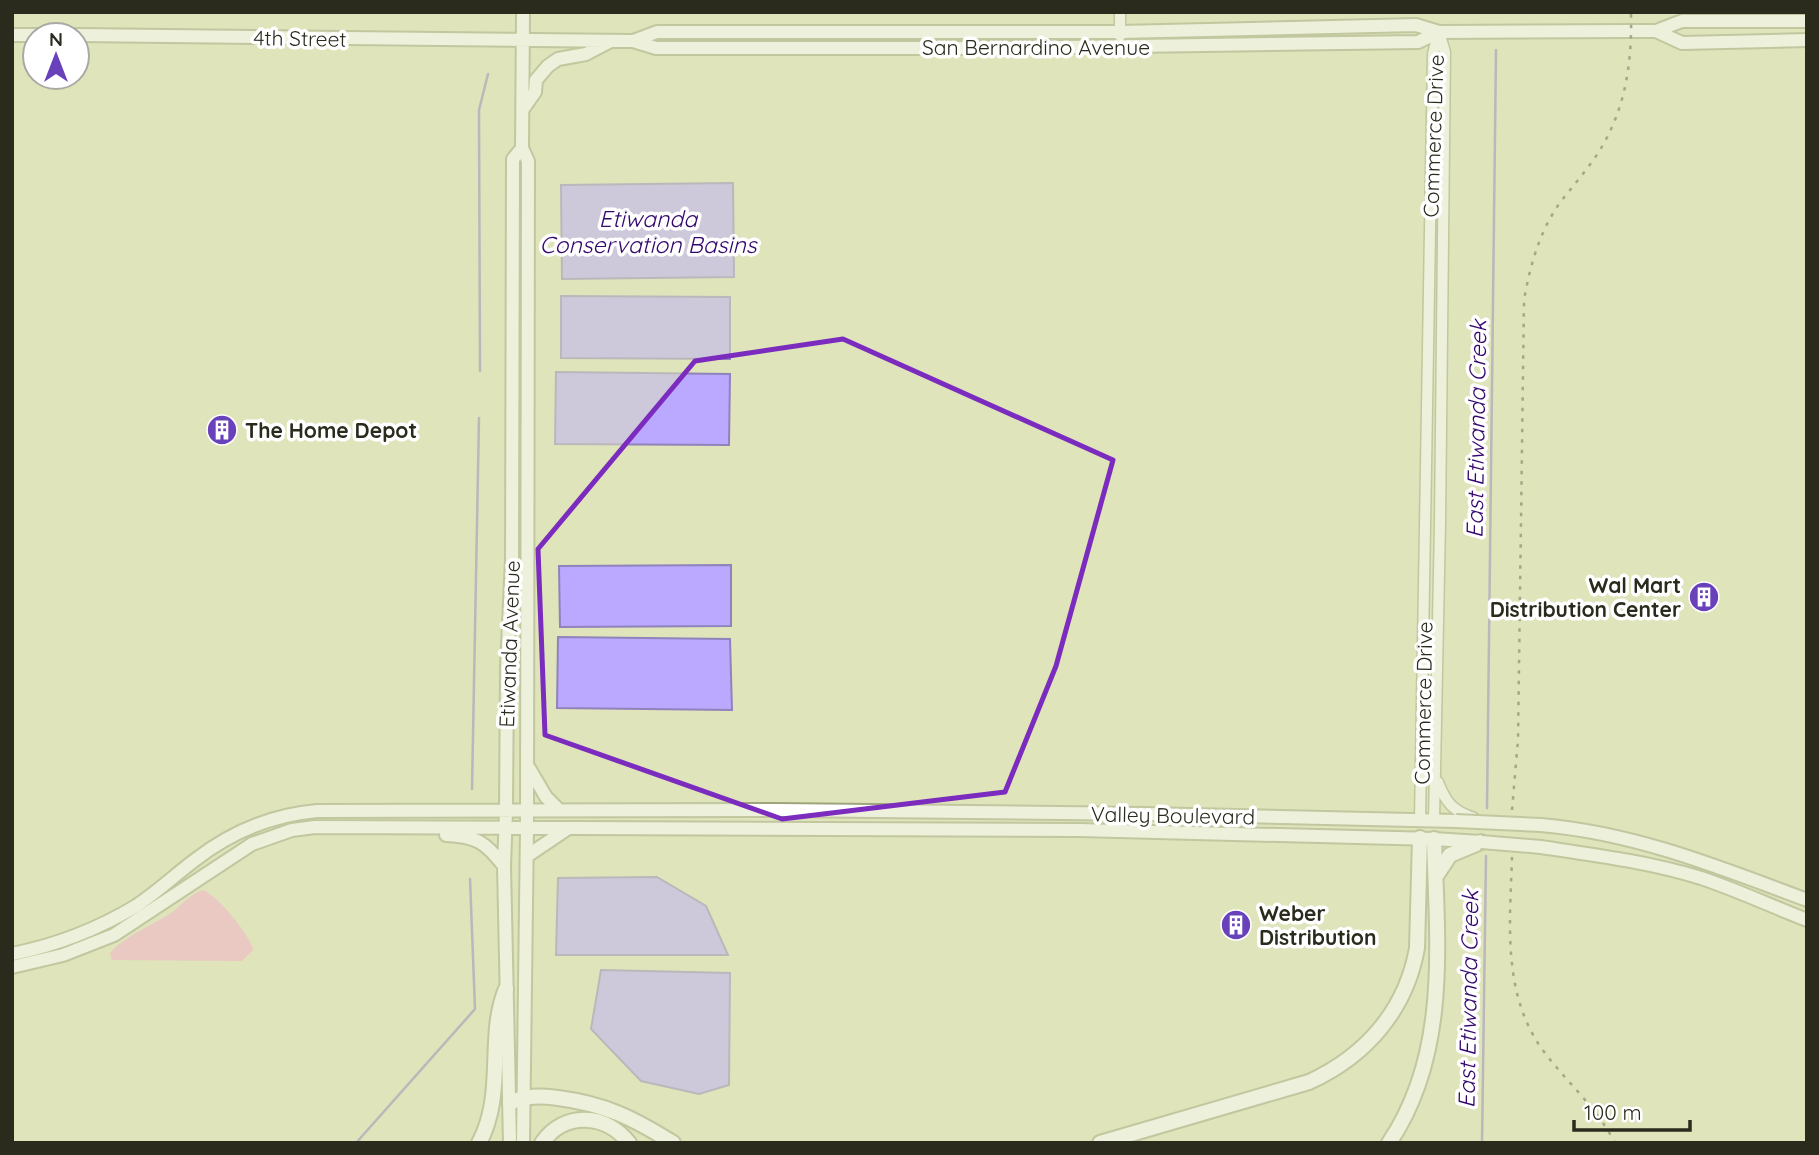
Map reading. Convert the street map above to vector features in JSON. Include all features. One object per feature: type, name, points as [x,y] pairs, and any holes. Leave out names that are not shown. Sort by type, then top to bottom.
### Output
[{"type":"highway","points":[[1389,1143],[1415,1091],[1433,1027],[1437,989],[1435,877],[1427,838]]},
{"type":"highway","points":[[1100,1143],[1310,1082],[1332,1072],[1355,1056],[1388,1020],[1406,988],[1415,963],[1427,838]]},
{"type":"highway","points":[[1435,877],[1456,846],[1481,842]]},
{"type":"highway","points":[[479,1143],[491,1110],[499,1005],[506,989]]},
{"type":"highway","points":[[517,1100],[546,1097],[600,1105],[645,1125],[673,1143]]},
{"type":"highway","points":[[542,1143],[559,1126],[583,1119],[610,1125],[629,1143]]},
{"type":"main road","name":"Etiwanda Avenue","points":[[510,1143],[517,1100],[527,856],[528,161],[522,148],[523,12]]},
{"type":"main road","name":"San Bernardino Avenue","points":[[633,41],[657,32],[1120,32],[1418,25],[1439,32],[1656,31],[1682,21],[1807,21]]},
{"type":"main road","name":"San Bernardino Avenue","points":[[1656,31],[1682,43],[1807,40]]},
{"type":"main road","name":"San Bernardino Avenue","points":[[523,40],[633,41],[656,48],[1120,47],[1418,42],[1439,32]]},
{"type":"main road","name":"4th Street","points":[[91,35],[523,40]]},
{"type":"main road","points":[[522,109],[535,92],[536,80],[553,62],[571,54],[586,54],[613,40]]},
{"type":"main road","name":"Etiwanda Avenue","points":[[522,148],[513,159],[512,547],[506,678],[504,866],[506,989],[523,1143]]},
{"type":"main road","points":[[527,764],[546,797],[559,810]]},
{"type":"main road","points":[[337,826],[343,816],[388,816],[398,809]]},
{"type":"main road","points":[[12,954],[62,941],[109,921],[150,896],[213,847],[235,833],[263,822],[310,812],[398,809]]},
{"type":"main road","name":"Valley Boulevard","points":[[398,809],[1067,813],[1420,820],[1456,816],[1597,832],[1649,844],[1738,873],[1807,900]]},
{"type":"main road","name":"Commerce Drive","points":[[1420,820],[1427,838]]},
{"type":"main road","name":"Commerce Drive","points":[[1427,838],[1434,820]]},
{"type":"main road","points":[[12,968],[63,955],[121,932],[236,853],[262,839],[292,830],[337,826],[424,828],[440,834],[460,835],[482,841],[504,866]]},
{"type":"main road","points":[[527,856],[569,827]]},
{"type":"main road","name":"Valley Boulevard","points":[[424,828],[1079,830],[1427,838],[1456,846]]},
{"type":"main road","points":[[1481,842],[1541,847],[1640,862],[1732,889],[1807,920]]},
{"type":"street","points":[[1120,12],[1120,47]]},
{"type":"street","name":"Commerce Drive","points":[[1420,820],[1433,54],[1439,32]]},
{"type":"street","name":"Commerce Drive","points":[[1434,820],[1445,52],[1439,32]]},
{"type":"street","points":[[1426,533],[1433,541],[1432,592],[1439,611]]},
{"type":"street","points":[[1436,775],[1444,799],[1456,816]]},
{"type":"highlighted area","points":[[843,339],[1113,460],[1056,666],[1005,792],[782,819],[545,735],[538,549],[695,361]]},
{"type":"shaded area","points":[[203,890],[224,907],[251,944],[253,950],[242,961],[112,960],[110,953],[123,941],[171,913]]},
{"type":"water","name":"Etiwanda Conservation Basins","points":[[733,183],[734,277],[562,279],[561,185]]},
{"type":"water","name":"Etiwanda Conservation Basins","points":[[561,296],[730,297],[730,359],[561,358]]},
{"type":"water","points":[[556,372],[730,374],[729,445],[555,444]]},
{"type":"water","points":[[731,565],[731,626],[560,627],[559,566]]},
{"type":"water","points":[[558,637],[730,639],[732,710],[557,708]]},
{"type":"water","points":[[657,877],[706,906],[728,955],[556,955],[558,878]]},
{"type":"water","points":[[601,970],[730,973],[729,1085],[699,1094],[641,1081],[591,1029]]},
{"type":"waterway","name":"East Etiwanda Creek","points":[[1487,808],[1496,50]]},
{"type":"waterway","points":[[480,371],[479,110],[488,74]]},
{"type":"waterway","points":[[472,789],[479,418]]},
{"type":"waterway","name":"East Etiwanda Creek","points":[[1482,1143],[1486,856]]},
{"type":"waterway","points":[[356,1143],[475,1009],[470,879]]},
{"type":"railway","points":[[1512,810],[1518,740],[1524,300],[1532,262],[1546,226],[1599,151],[1618,112],[1629,63],[1631,12]]},
{"type":"railway","points":[[1512,857],[1511,956],[1520,1005],[1542,1049],[1599,1117],[1615,1143]]},
{"type":"place","name":"The Home Depot","points":[[222,430]]},
{"type":"place","name":"Wal Mart Distribution Center","points":[[1704,597]]},
{"type":"place","name":"Weber Distribution","points":[[1236,925]]}]
